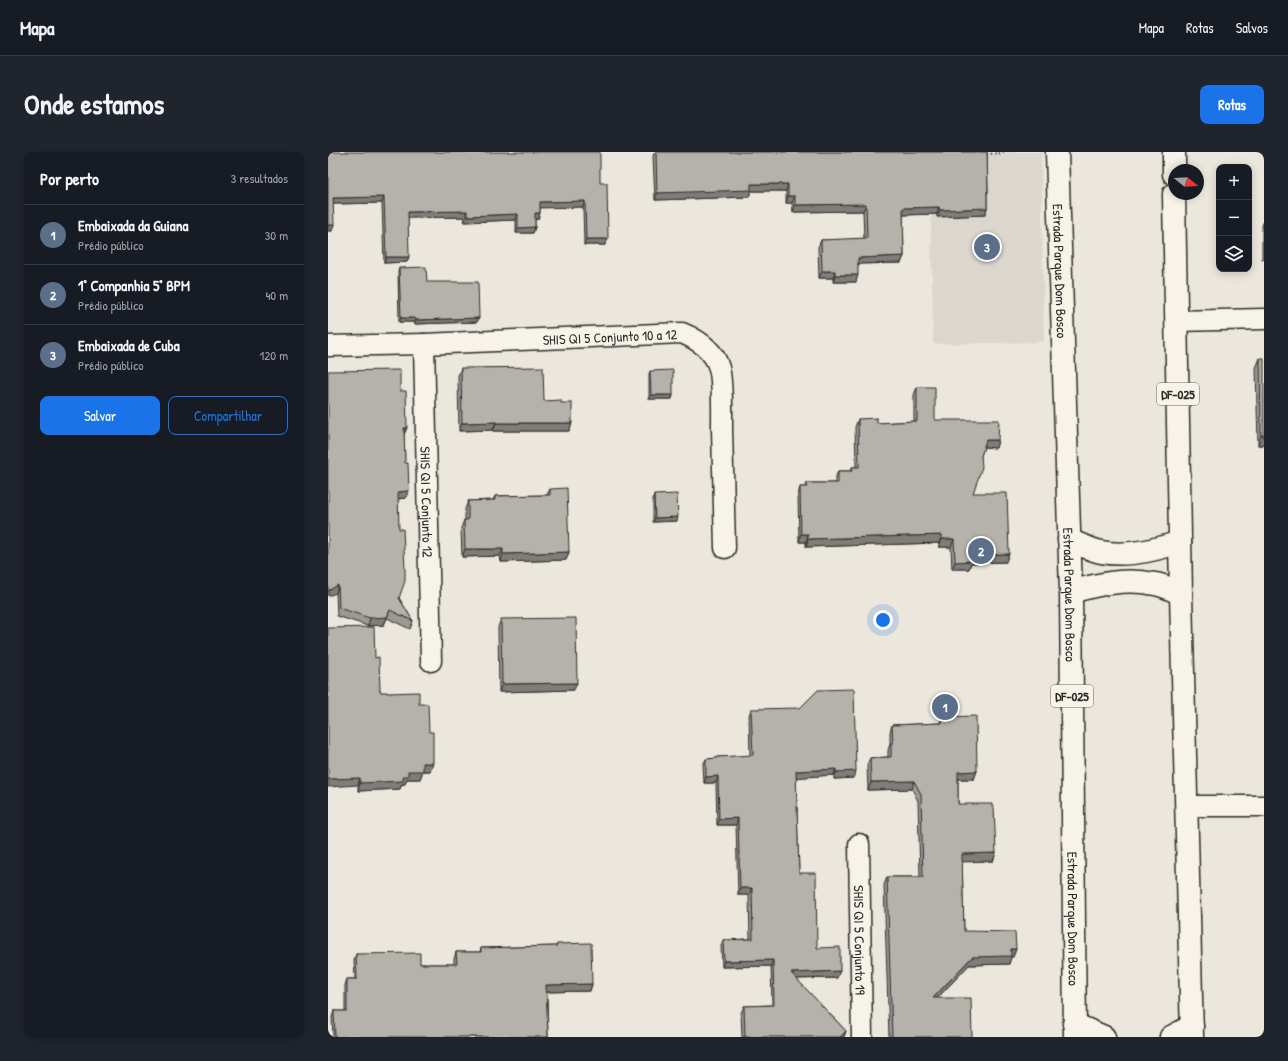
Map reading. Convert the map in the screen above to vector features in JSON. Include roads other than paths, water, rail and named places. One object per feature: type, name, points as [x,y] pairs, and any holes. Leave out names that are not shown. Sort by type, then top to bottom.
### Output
[{"type":"main road","name":"Estrada Parque Dom Bosco","points":[[1057,152],[1071,592],[1075,1030]]},
{"type":"main road","points":[[1174,152],[1174,164]]},
{"type":"main road","name":"DF-025","points":[[1174,200],[1180,542],[1188,806],[1192,1032]]},
{"type":"main road","points":[[1069,540],[1101,552],[1130,553],[1164,547],[1180,542]]},
{"type":"main road","points":[[1071,592],[1096,584],[1128,581],[1156,584],[1182,594]]},
{"type":"main road","points":[[1075,1030],[1104,1037]]},
{"type":"main road","points":[[1171,1037],[1192,1032]]},
{"type":"street","points":[[1176,321],[1264,319]]},
{"type":"street","name":"SHIS QI 5 Conjunto 10 a 12","points":[[328,346],[424,344],[682,333],[695,338],[705,346],[714,357],[719,368],[722,396],[725,548]]},
{"type":"street","name":"SHIS QI 5 Conjunto 12","points":[[424,344],[431,661]]},
{"type":"street","points":[[1188,806],[1264,806]]},
{"type":"street","name":"SHIS QI 5 Conjunto 19","points":[[859,844],[862,1037]]},
{"type":"place","name":"Embaixada de Cuba","points":[[987,247]]},
{"type":"place","name":"1° Companhia 5° BPM","points":[[981,551]]},
{"type":"place","name":"Embaixada da Guiana","points":[[945,707]]}]
